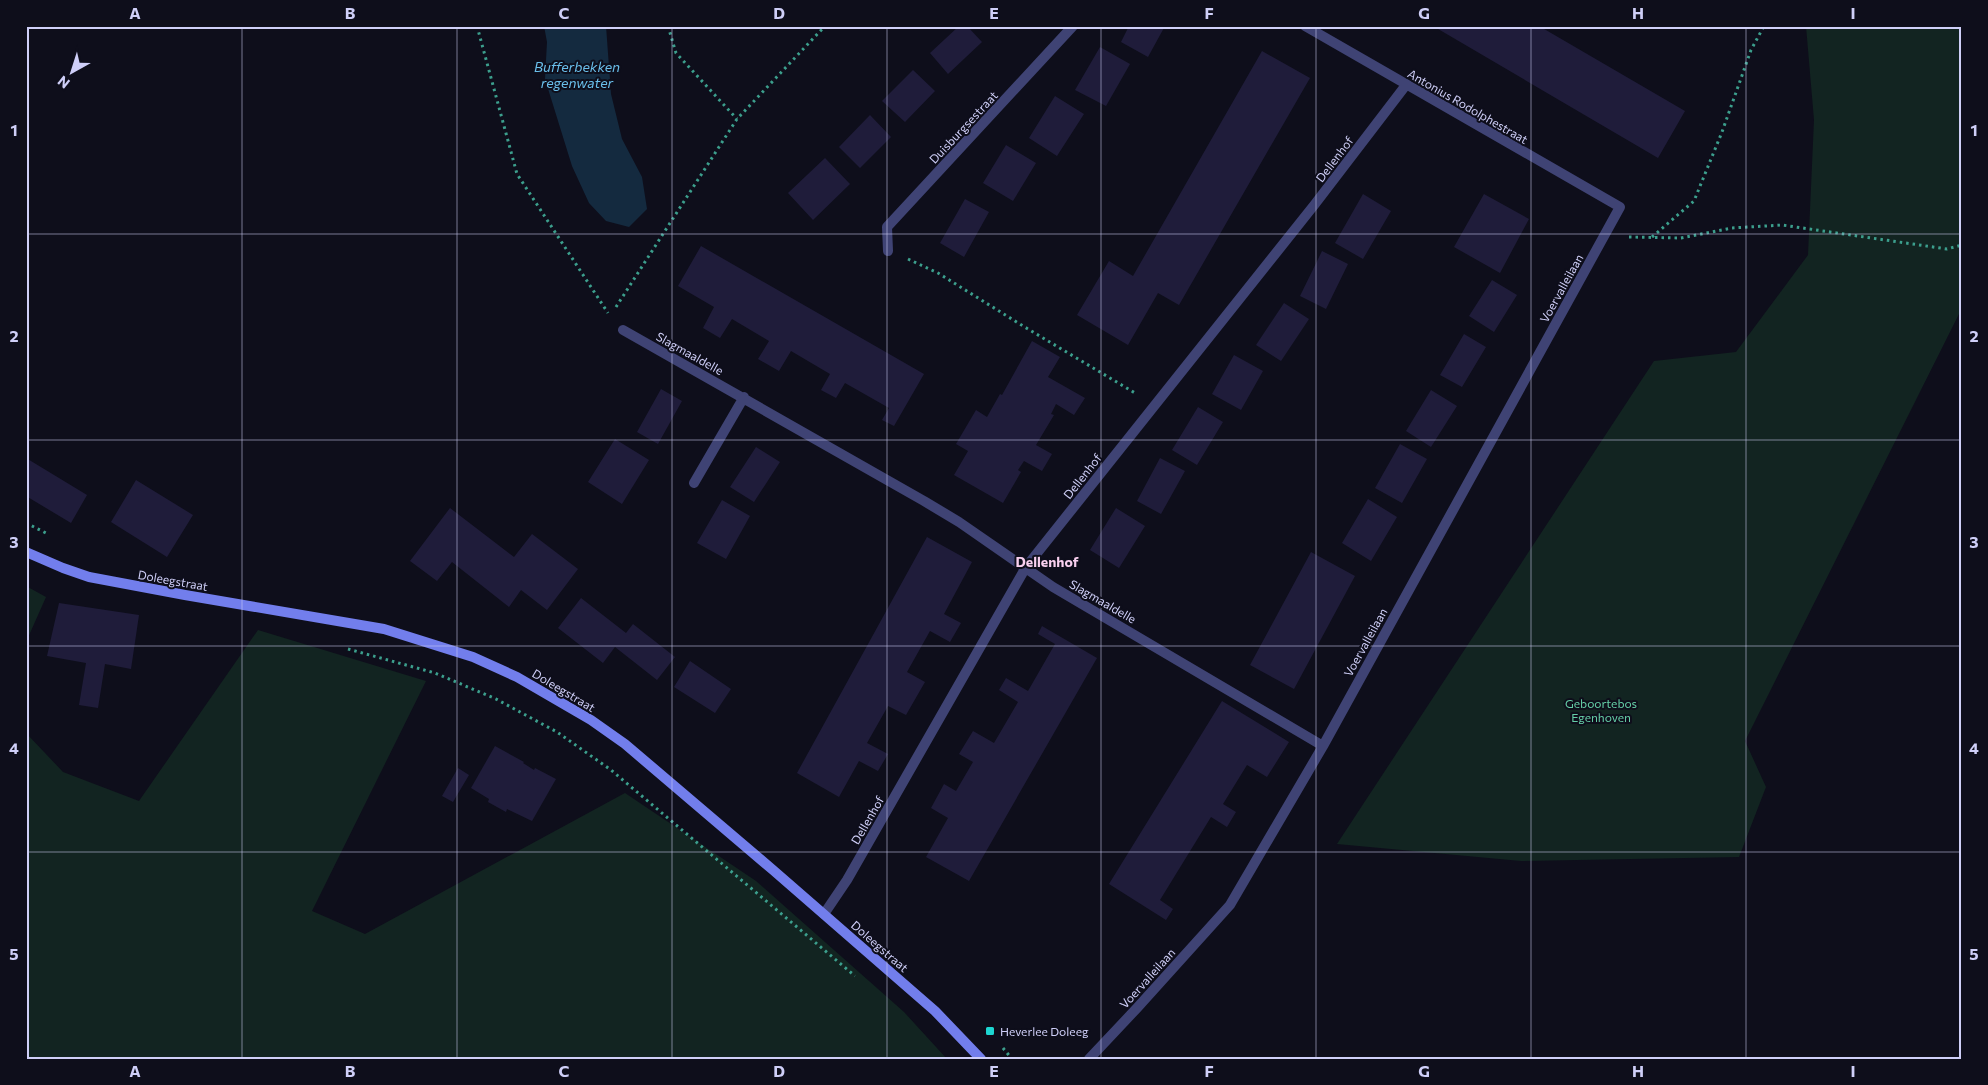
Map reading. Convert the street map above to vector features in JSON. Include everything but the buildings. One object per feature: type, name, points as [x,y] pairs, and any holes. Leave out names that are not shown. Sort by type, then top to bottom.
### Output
[{"type":"street","name":"Duisburgsestraat","points":[[888,251],[887,227],[1073,26]]},
{"type":"street","name":"Antonius Rodolphestraat","points":[[1305,26],[1620,207]]},
{"type":"street","name":"Dellenhof","points":[[824,914],[847,880],[1026,567],[1316,204],[1406,85]]},
{"type":"street","name":"Voervalleilaan","points":[[1089,1059],[1230,905],[1323,746],[1620,207]]},
{"type":"street","name":"Slagmaaldelle","points":[[623,330],[960,522],[1053,587],[1323,746]]},
{"type":"street","points":[[694,483],[744,398]]},
{"type":"street","name":"Doleegstraat","points":[[26,552],[89,577],[384,629],[472,657],[517,677],[574,709],[625,744],[935,1011],[981,1059]]},
{"type":"path","points":[[477,26],[517,174],[610,316],[737,119],[825,26]]},
{"type":"path","points":[[668,26],[676,53],[737,119]]},
{"type":"path","points":[[1652,237],[1694,201],[1722,132],[1750,50],[1764,26]]},
{"type":"path","points":[[1603,237],[1681,238],[1732,228],[1782,225],[1947,249],[1962,245]]},
{"type":"path","points":[[888,251],[938,272],[1022,326],[1155,404]]},
{"type":"path","points":[[26,523],[47,533]]},
{"type":"path","points":[[344,648],[435,673],[496,699],[556,732],[611,770],[857,977]]},
{"type":"green space","name":"Geboortebos Egenhoven","points":[[1806,26],[1962,26],[1962,308],[1745,741],[1766,787],[1739,857],[1521,861],[1337,844],[1654,361],[1736,352],[1808,255],[1814,120]]},
{"type":"green space","points":[[26,586],[46,597],[26,642]]},
{"type":"green space","points":[[258,630],[426,681],[312,911],[365,934],[625,793],[756,881],[904,1012],[947,1059],[26,1059],[26,733],[63,772],[139,801]]},
{"type":"water","name":"Bufferbekken regenwater","points":[[544,26],[606,26],[611,94],[622,139],[642,177],[647,209],[629,227],[606,221],[589,203],[572,166],[545,79],[547,42]]},
{"type":"place","name":"Heverlee Doleeg","points":[[990,1031]]},
{"type":"district","name":"Dellenhof","points":[[1047,561]]}]
